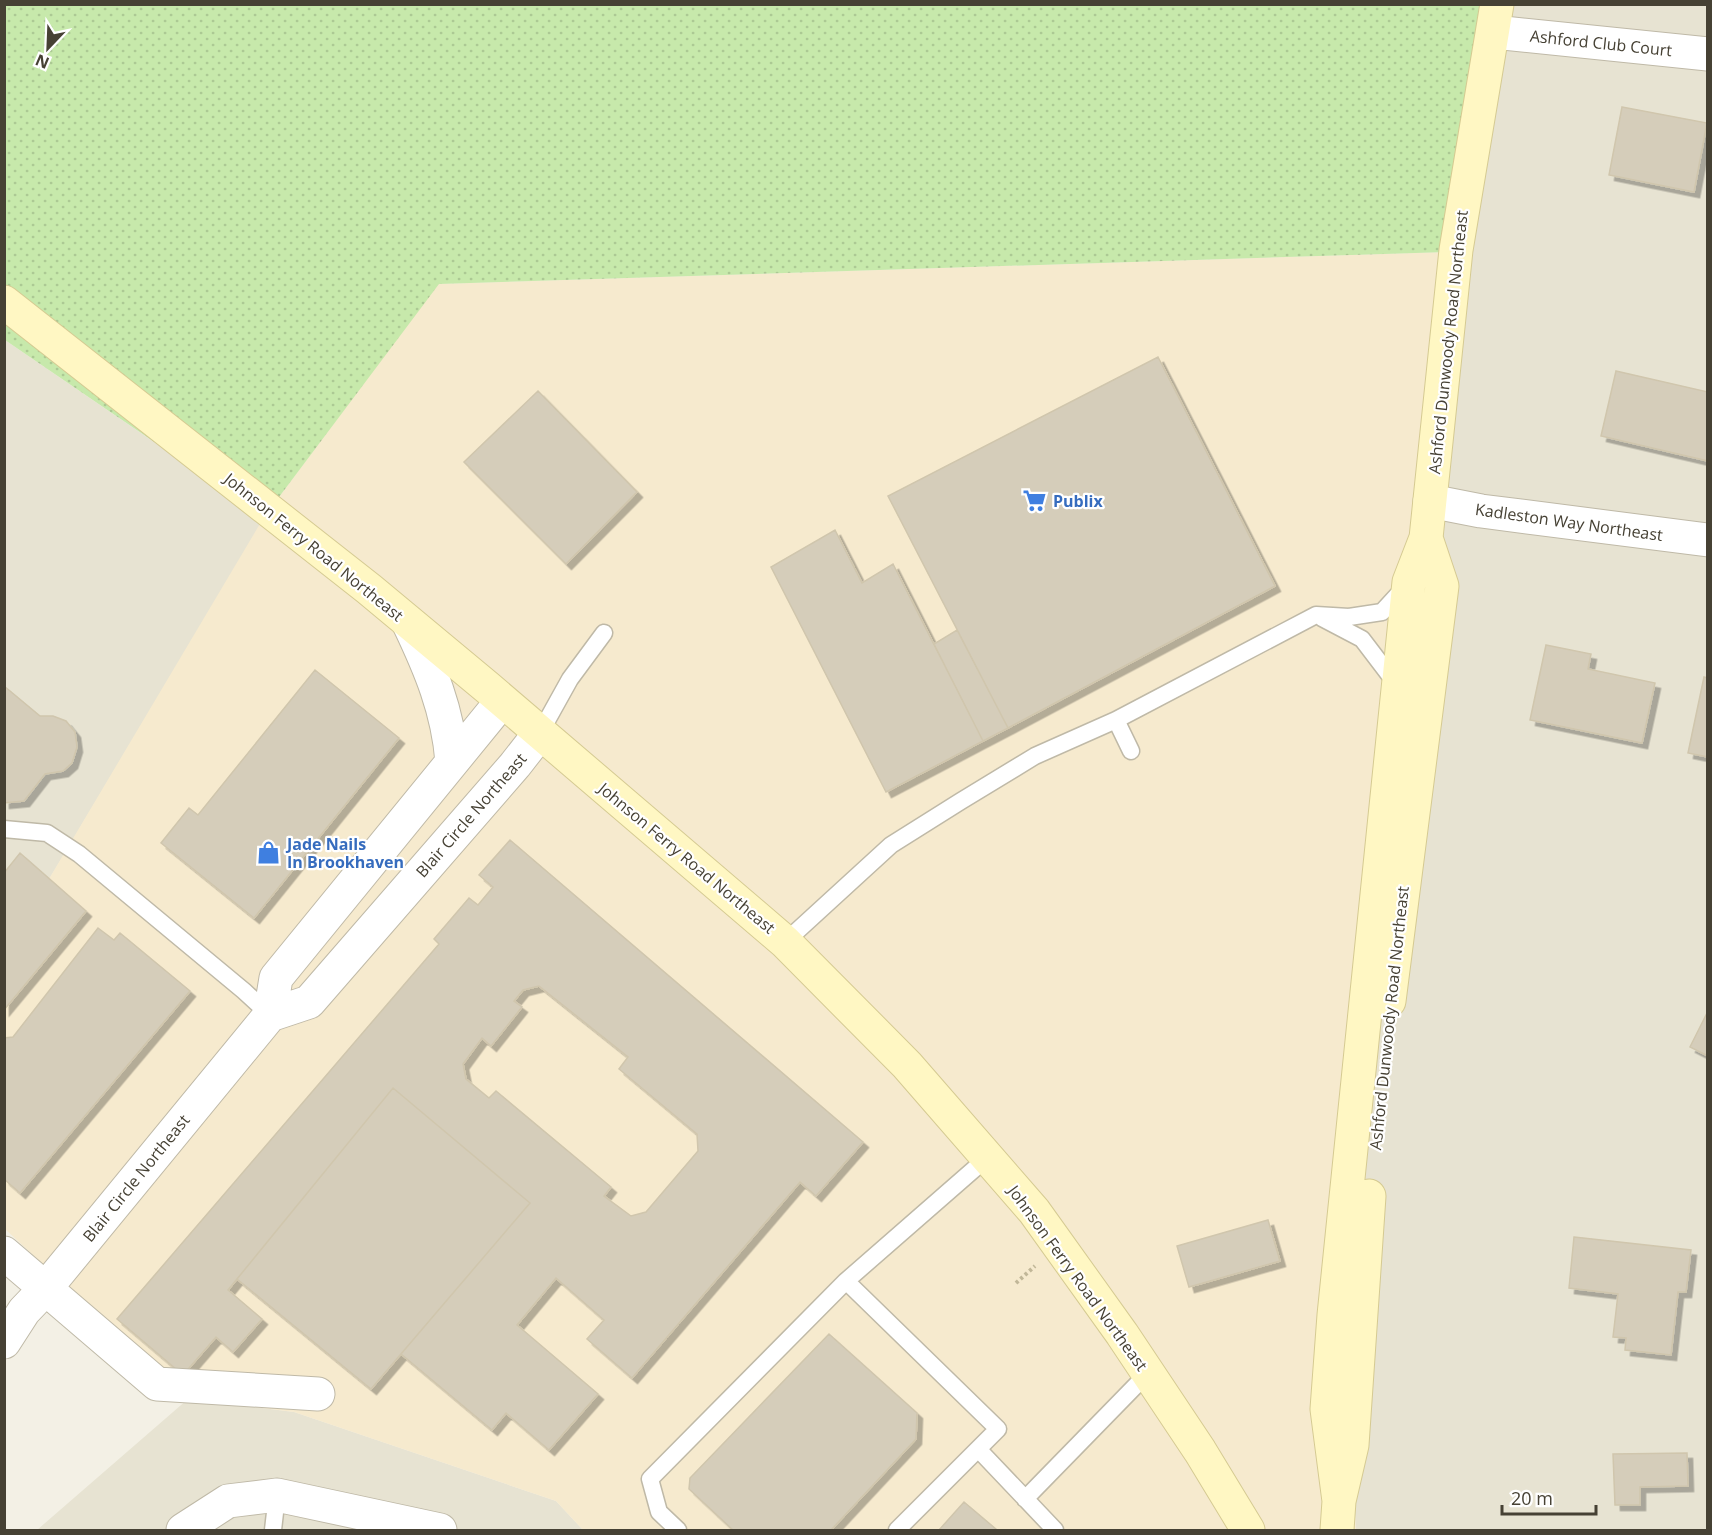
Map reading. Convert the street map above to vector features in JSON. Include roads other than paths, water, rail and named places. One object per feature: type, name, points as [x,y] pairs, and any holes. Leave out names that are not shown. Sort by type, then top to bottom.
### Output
[{"type":"main road","name":"Ashford Dunwoody Road Northeast","points":[[1338,1516],[1327,1409],[1333,1326],[1410,582],[1426,538],[1456,250],[1495,18]]},
{"type":"main road","name":"Johnson Ferry Road Northeast","points":[[4,302],[408,622],[785,942],[907,1065],[1034,1211],[1122,1334],[1200,1450],[1248,1530]]},
{"type":"main road","name":"Ashford Dunwoody Road Northeast","points":[[1338,1516],[1352,1445],[1366,1228],[1392,975],[1442,586],[1426,538]]},
{"type":"street","name":"Ashford Club Court","points":[[1495,18],[1707,54]]},
{"type":"street","name":"Kadleston Way Northeast","points":[[1430,501],[1481,511],[1707,540]]},
{"type":"street","points":[[408,622],[443,705],[450,737],[452,762]]},
{"type":"street","points":[[270,1015],[276,978],[502,701]]},
{"type":"street","name":"Blair Circle Northeast","points":[[4,1342],[24,1311],[270,1015],[309,1002],[515,765],[540,733]]},
{"type":"street","points":[[4,1253],[157,1384],[318,1394]]},
{"type":"street","points":[[183,1530],[228,1501],[277,1495],[440,1530]]},
{"type":"lane","points":[[785,942],[891,845],[1035,756],[1116,720],[1316,615],[1349,616],[1382,612],[1410,582]]},
{"type":"lane","points":[[1316,615],[1362,639],[1399,688]]},
{"type":"lane","points":[[540,733],[570,679],[604,633]]},
{"type":"lane","points":[[1116,720],[1131,751]]},
{"type":"lane","points":[[4,829],[47,833],[79,854],[270,1015]]},
{"type":"lane","points":[[678,1530],[659,1512],[650,1479],[846,1281],[988,1157]]},
{"type":"lane","points":[[846,1281],[998,1429],[897,1530]]},
{"type":"lane","points":[[1024,1499],[1148,1373]]},
{"type":"lane","points":[[978,1449],[1055,1530]]},
{"type":"lane","points":[[273,1530],[277,1495]]},
{"type":"place","name":"Publix","points":[[1035,501]]},
{"type":"place","name":"Jade Nails In Brookhaven","points":[[269,853]]}]
